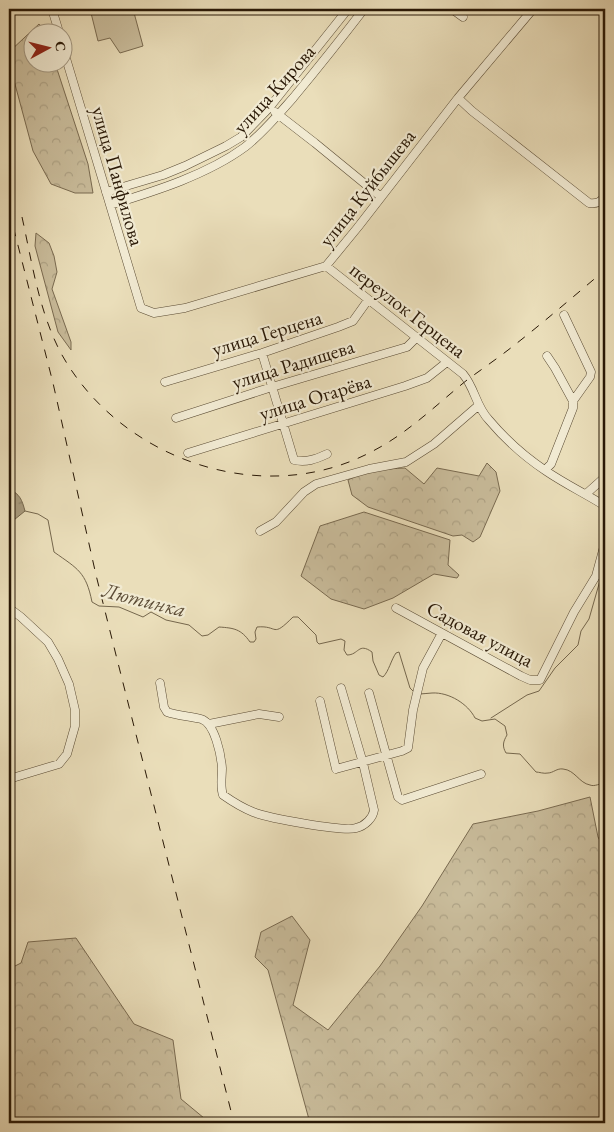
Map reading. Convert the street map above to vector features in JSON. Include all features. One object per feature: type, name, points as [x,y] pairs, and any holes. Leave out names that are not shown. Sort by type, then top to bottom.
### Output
[{"type":"street","points":[[52,9],[56,22]]},
{"type":"street","name":"улица Кирова","points":[[106,192],[163,175],[226,146],[241,137],[269,108],[348,9]]},
{"type":"street","name":"улица Кирова","points":[[110,206],[167,187],[208,168],[243,148],[256,138],[364,9]]},
{"type":"street","points":[[452,9],[463,17]]},
{"type":"street","name":"улица Куйбышева","points":[[147,312],[154,313],[185,308],[326,266],[458,98],[533,9]]},
{"type":"street","name":"улица Панфилова","points":[[70,72],[141,308],[147,312]]},
{"type":"street","points":[[458,98],[589,203],[602,200],[605,196]]},
{"type":"street","points":[[269,108],[381,198]]},
{"type":"street","name":"переулок Герцена","points":[[326,266],[417,336],[468,380],[479,405]]},
{"type":"street","name":"улица Герцена","points":[[166,382],[262,353],[353,321],[368,300]]},
{"type":"street","points":[[564,315],[591,372],[590,378],[573,401]]},
{"type":"street","name":"улица Радищева","points":[[176,418],[407,347],[417,336]]},
{"type":"street","points":[[262,353],[294,460],[300,462],[312,460],[327,454]]},
{"type":"street","points":[[545,470],[551,464],[573,408],[573,401],[547,356]]},
{"type":"street","name":"улица Огарёва","points":[[188,453],[405,386],[427,378],[447,362]]},
{"type":"street","points":[[260,531],[276,522],[304,492],[316,484],[369,469],[406,462],[434,444],[479,405],[488,419],[512,443],[545,470],[604,505]]},
{"type":"street","points":[[586,494],[605,478]]},
{"type":"street","name":"Садовая улица","points":[[396,608],[530,680],[540,680],[574,612],[596,576],[605,542],[604,505]]},
{"type":"street","points":[[9,608],[48,642],[58,659],[69,684],[75,710],[75,726],[67,754],[59,764],[9,779]]},
{"type":"street","points":[[320,701],[336,768],[363,763],[408,748],[416,696],[423,668],[442,633]]},
{"type":"street","points":[[160,682],[166,712],[180,717],[202,720],[209,724],[214,732],[222,765],[223,795],[233,802],[265,816],[356,828],[368,821],[373,815],[374,810],[363,763],[341,688]]},
{"type":"street","points":[[369,693],[398,797],[402,800],[481,774]]},
{"type":"street","points":[[209,724],[259,714],[279,717]]},
{"type":"green space","points":[[90,9],[133,9],[143,46],[120,53],[110,38],[98,41]]},
{"type":"green space","points":[[22,40],[22,72],[58,72],[88,164],[93,193],[75,193],[51,184],[33,151],[9,62],[9,52]]},
{"type":"green space","points":[[36,233],[49,243],[54,256],[57,272],[52,289],[71,342],[71,350],[58,332],[35,246]]},
{"type":"green space","points":[[487,463],[496,472],[500,491],[480,537],[473,542],[462,535],[453,536],[368,507],[352,495],[348,480],[369,472],[405,468],[424,484],[437,468],[479,476]]},
{"type":"green space","points":[[364,512],[450,540],[448,565],[459,575],[457,578],[434,574],[393,598],[364,609],[331,599],[301,576],[320,526]]},
{"type":"green space","points":[[590,797],[598,837],[605,850],[605,1123],[310,1123],[268,970],[255,957],[261,932],[292,916],[310,940],[293,1005],[328,1030],[380,966],[422,906],[473,824],[538,811]]},
{"type":"green space","points":[[76,938],[134,1024],[173,1040],[181,1099],[210,1123],[9,1123],[9,969],[21,963],[28,942]]},
{"type":"water","points":[[9,489],[20,498],[25,511],[9,524]]},
{"type":"waterway","name":"Лютинка","points":[[25,511],[38,514],[48,520],[54,552],[80,572],[87,584],[92,602],[99,606],[119,607],[143,617],[151,612],[166,620],[189,625],[202,636],[208,635],[219,627],[233,629],[243,634],[250,642],[254,642],[256,639],[255,632],[257,627],[275,630],[281,628],[293,617],[298,617],[316,635],[319,644],[341,639],[345,641],[344,650],[347,655],[364,648],[372,652],[373,661],[379,675],[383,677],[396,653],[399,652],[410,688],[414,692]]},
{"type":"waterway","points":[[491,718],[527,695],[539,691],[555,668],[578,645],[581,631],[589,619],[601,577],[605,570]]},
{"type":"waterway","name":"Лютинка","points":[[420,694],[438,693],[445,695],[463,704],[475,718],[482,721],[495,719],[505,726],[507,735],[504,746],[506,753],[520,754],[536,772],[546,773],[563,769],[571,772],[586,784],[594,786],[605,783]]},
{"type":"railway","points":[[9,210],[53,383],[96,575],[234,1123]]},
{"type":"railway","points":[[22,217],[37,287],[47,322],[62,355],[88,392],[120,422],[157,447],[198,464],[241,474],[285,476],[329,469],[384,445],[421,419],[467,380],[524,338],[605,270]]}]
